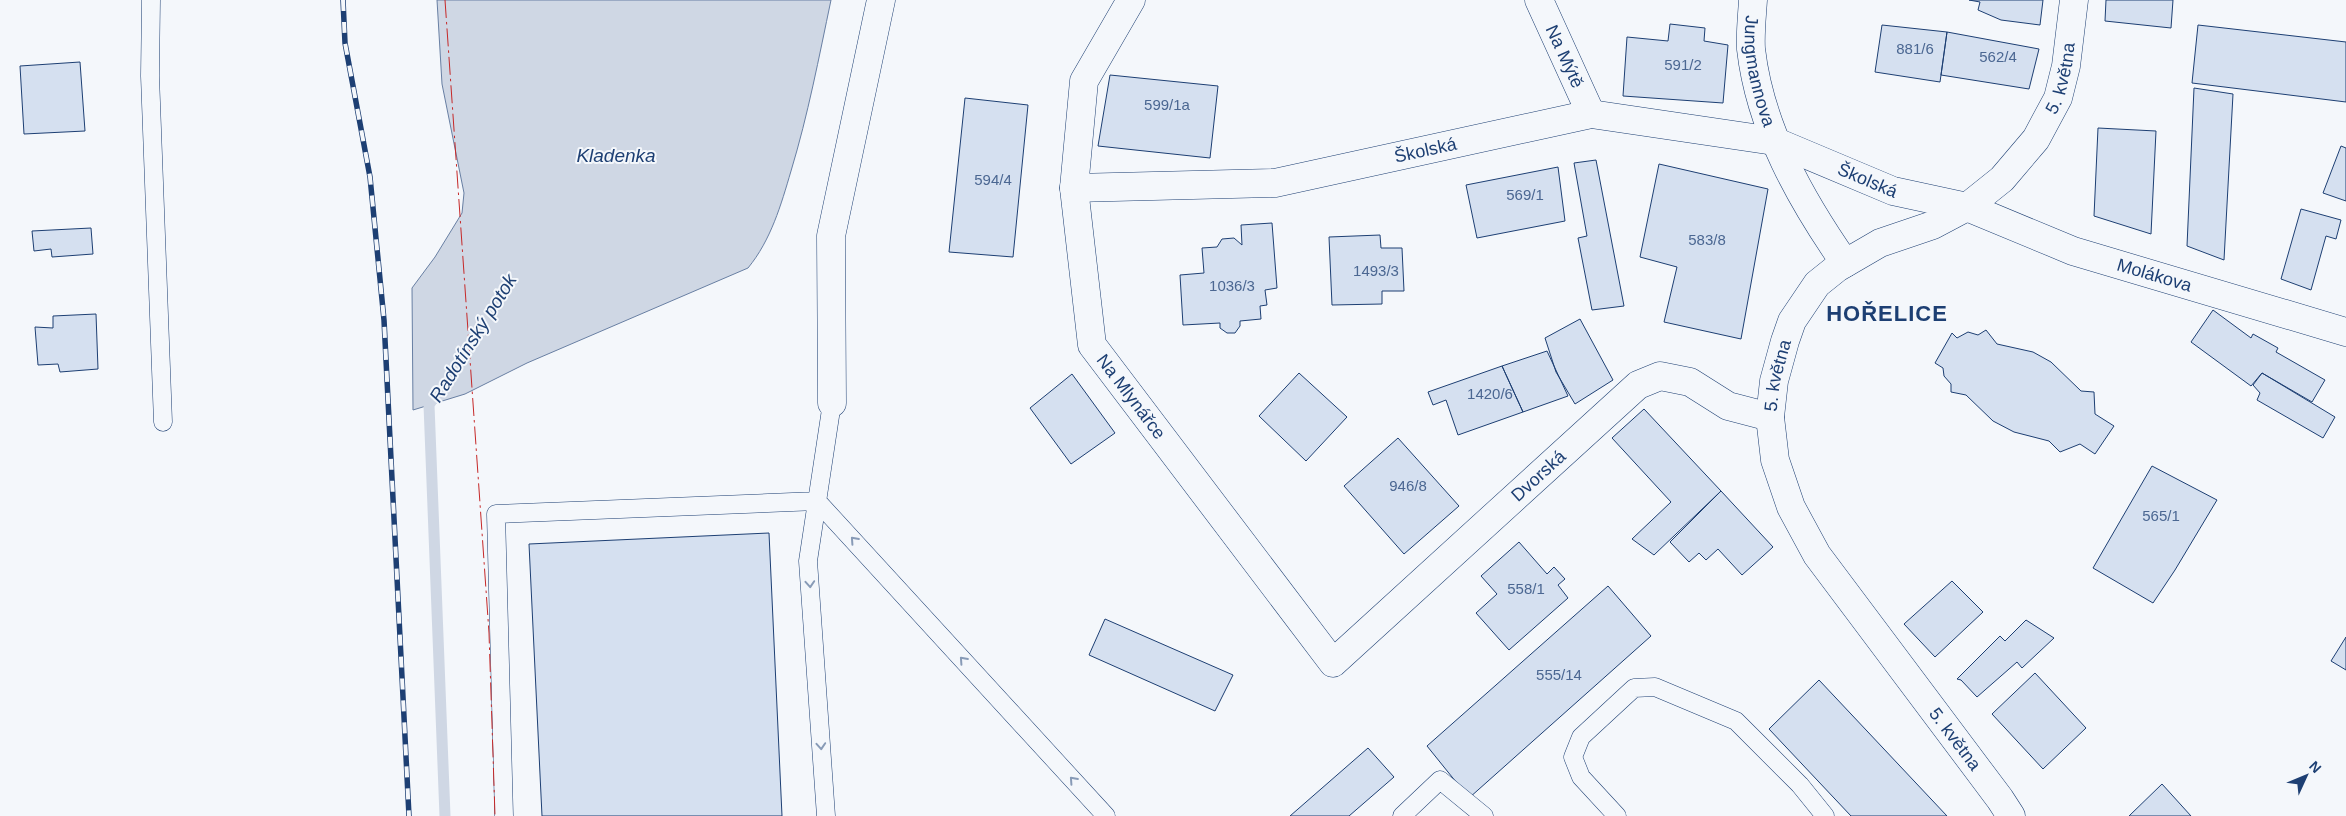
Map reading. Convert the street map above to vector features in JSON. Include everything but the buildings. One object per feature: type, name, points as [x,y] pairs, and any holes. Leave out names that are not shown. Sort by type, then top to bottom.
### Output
[{"type":"street","points":[[832,403],[831,236],[882,0]]},
{"type":"street","name":"Na Mlynářce","points":[[1131,0],[1084,81],[1074,188],[1092,345],[1333,663]]},
{"type":"street","name":"Na Mýtě","points":[[1539,0],[1590,114]]},
{"type":"street","name":"Jungmannova","points":[[1753,0],[1751,49],[1760,92],[1774,141]]},
{"type":"street","name":"5. května","points":[[2011,816],[1817,555],[1791,507],[1776,460],[1770,417],[1774,381],[1792,321],[1817,284],[1845,263],[1880,242],[1933,225],[1966,207],[2002,179],[2036,139],[2058,98],[2066,66],[2074,0]]},
{"type":"street","name":"Školská","points":[[1074,188],[1275,184],[1590,114],[1774,141],[1893,191],[1966,207]]},
{"type":"street","points":[[1774,141],[1820,228],[1845,263]]},
{"type":"street","name":"Molákova","points":[[1966,207],[2073,251],[2346,332]]},
{"type":"street","name":"Dvorská","points":[[1333,663],[1638,385],[1660,376],[1690,382],[1728,406],[1770,417]]},
{"type":"lane","points":[[151,0],[150,76],[163,422]]},
{"type":"lane","points":[[826,816],[808,561],[832,403]]},
{"type":"lane","points":[[504,816],[496,514],[817,501],[1106,816]]},
{"type":"lane","points":[[1617,816],[1581,777],[1573,757],[1581,738],[1634,688],[1655,686],[1736,721],[1800,785],[1825,816]]},
{"type":"lane","points":[[1402,816],[1440,780],[1484,816]]},
{"type":"water","name":"Kladenka","points":[[437,0],[831,0],[808,107],[783,197],[769,234],[748,268],[527,363],[465,394],[413,410],[412,288],[435,257],[462,213],[464,193],[442,84]]},
{"type":"waterway","name":"Radotínský potok","points":[[436,394],[429,405],[445,816]]},
{"type":"railway","points":[[343,0],[345,43],[370,177],[384,320],[409,816]]},
{"type":"power","points":[[445,0],[489,633],[495,816]]},
{"type":"district","name":"HOŘELICE","points":[[1887,313]]}]
